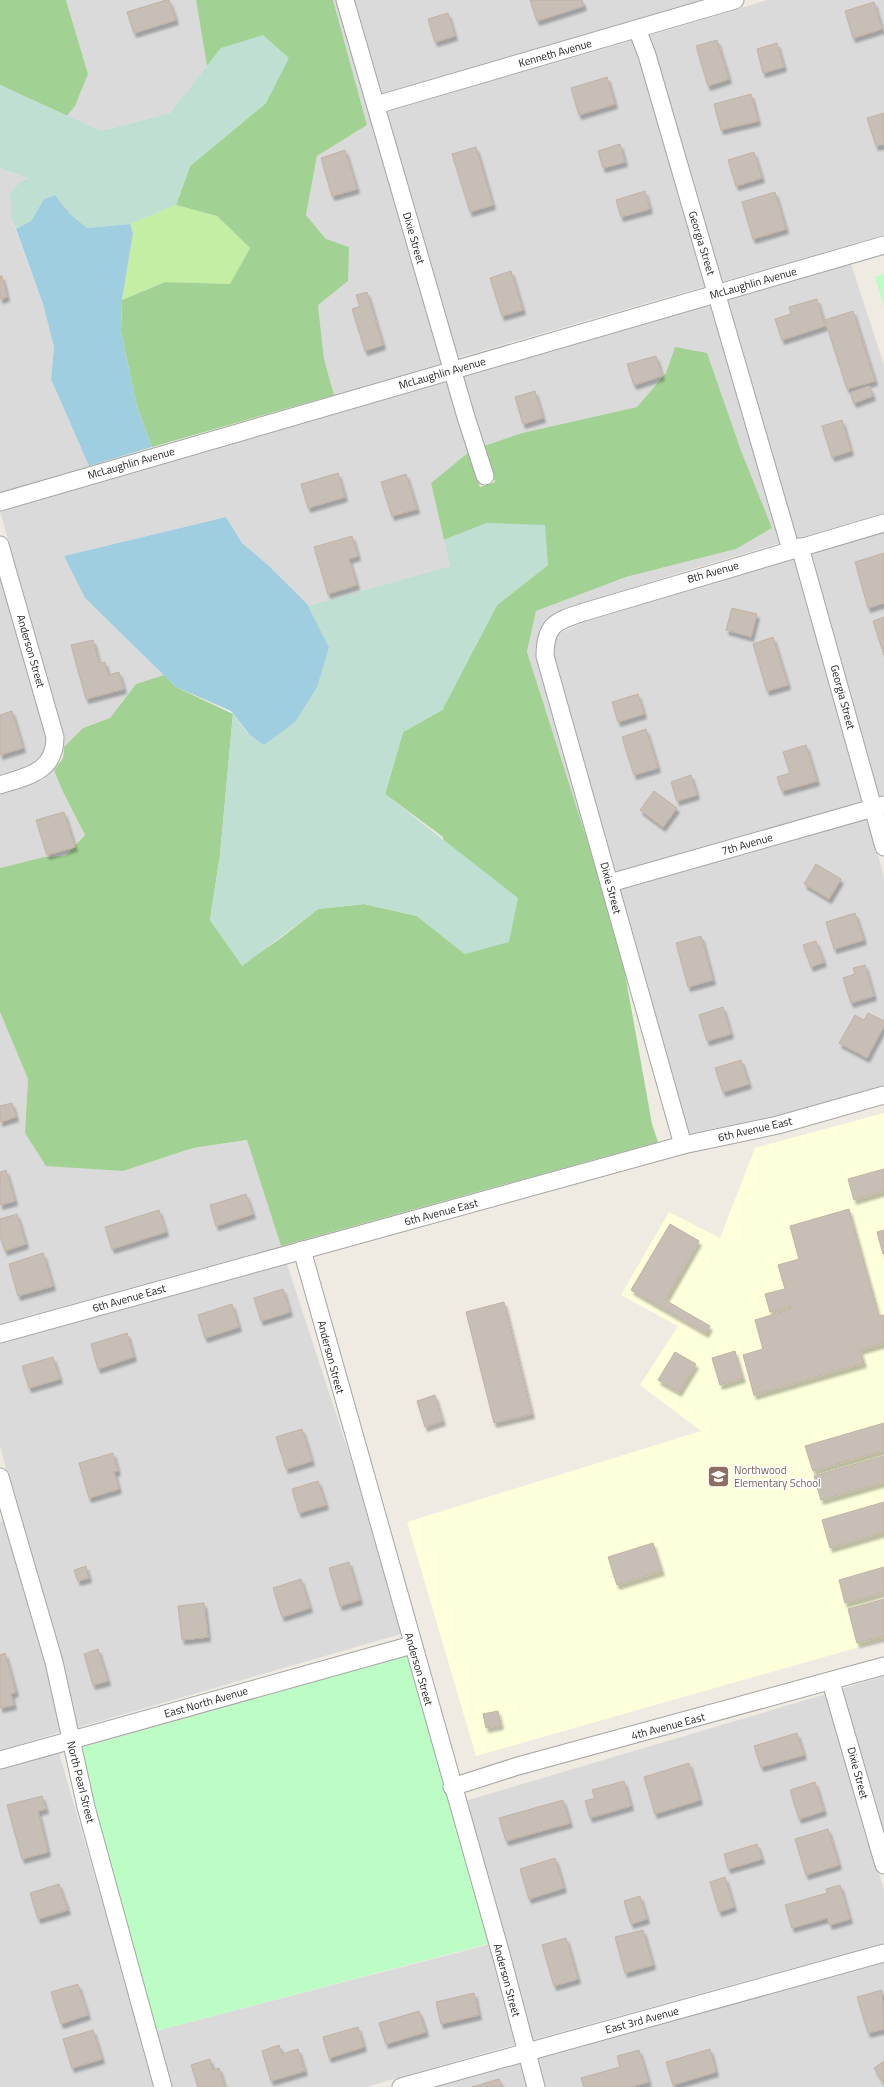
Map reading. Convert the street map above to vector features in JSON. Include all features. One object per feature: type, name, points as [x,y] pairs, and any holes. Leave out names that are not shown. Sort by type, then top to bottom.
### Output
[{"type":"street","name":"Dixie Street","points":[[345,0],[452,369],[485,476]]},
{"type":"street","name":"Kenneth Avenue","points":[[376,105],[735,0]]},
{"type":"street","name":"Georgia Street","points":[[637,29],[646,54],[716,293],[795,549],[879,806],[884,847]]},
{"type":"street","name":"McLaughlin Avenue","points":[[0,502],[452,369],[884,245]]},
{"type":"street","name":"8th Avenue","points":[[549,632],[558,621],[584,612],[884,523]]},
{"type":"street","name":"Anderson Street","points":[[0,545],[56,737],[55,750],[52,758],[40,771],[0,785]]},
{"type":"street","name":"Dixie Street","points":[[549,632],[545,641],[545,656],[683,1145]]},
{"type":"street","name":"7th Avenue","points":[[610,883],[879,806]]},
{"type":"street","name":"6th Avenue East","points":[[0,1334],[683,1145],[778,1125],[884,1095]]},
{"type":"street","name":"Anderson Street","points":[[302,1250],[536,2087]]},
{"type":"street","name":"North Pearl Street","points":[[0,1477],[5,1511],[54,1662],[70,1741],[86,1807],[163,2087]]},
{"type":"street","name":"East North Avenue","points":[[0,1760],[412,1645]]},
{"type":"street","name":"4th Avenue East","points":[[452,1786],[518,1766],[830,1682],[884,1666]]},
{"type":"street","name":"Dixie Street","points":[[830,1682],[884,1865]]},
{"type":"street","name":"East 3rd Avenue","points":[[401,2087],[526,2051],[884,1953]]},
{"type":"shaded area","points":[[66,0],[196,0],[207,66],[170,113],[101,131],[67,116],[75,106],[88,74]]},
{"type":"shaded area","points":[[333,0],[336,0],[442,363],[334,395],[324,359],[318,304],[348,281],[326,239],[306,215],[317,156],[367,125]]},
{"type":"shaded area","points":[[353,0],[702,0],[381,94]]},
{"type":"shaded area","points":[[767,0],[884,0],[884,235],[721,282],[648,36]]},
{"type":"shaded area","points":[[263,35],[289,58],[266,103],[190,166],[176,205],[130,224],[87,228],[70,214],[55,195],[44,199],[31,221],[16,229],[12,220],[10,194],[21,181],[29,179],[0,168],[0,85],[101,131],[170,113],[221,48]]},
{"type":"shaded area","points":[[633,40],[706,286],[457,358],[386,112]]},
{"type":"shaded area","points":[[0,168],[29,179],[12,220],[43,304],[54,347],[51,379],[89,466],[0,492]]},
{"type":"shaded area","points":[[851,264],[884,365],[884,513],[796,539],[727,300]]},
{"type":"shaded area","points":[[711,304],[780,543],[555,612],[546,619],[537,641],[537,658],[604,893],[527,653],[536,611],[626,577],[736,549],[772,528],[740,448],[675,347],[666,373],[637,407],[522,433],[484,446],[462,376]]},
{"type":"shaded area","points":[[447,381],[469,452],[431,483],[450,566],[308,606],[268,565],[242,543],[226,517],[64,556],[85,598],[164,675],[136,684],[110,718],[83,728],[64,747],[64,738],[0,511]]},
{"type":"shaded area","points":[[487,523],[545,525],[548,565],[497,605],[442,710],[403,732],[385,794],[518,898],[509,942],[465,954],[417,916],[364,904],[318,909],[242,966],[210,920],[220,855],[233,714],[248,734],[329,647],[308,606],[450,566],[444,540]]},
{"type":"shaded area","points":[[884,533],[884,795],[879,797],[811,554]]},
{"type":"shaded area","points":[[795,558],[863,801],[615,872],[553,655],[553,644],[559,633],[587,621]]},
{"type":"shaded area","points":[[0,575],[47,738],[45,752],[35,763],[0,776]]},
{"type":"shaded area","points":[[54,769],[63,792],[85,835],[65,856],[44,857],[0,868],[0,795],[43,780]]},
{"type":"shaded area","points":[[868,819],[884,877],[884,1085],[776,1116],[688,1134],[620,890]]},
{"type":"shaded area","points":[[0,1012],[28,1079],[25,1133],[123,1171],[193,1148],[248,1140],[281,1246],[0,1324]]},
{"type":"shaded area","name":"Northwood Elementary School","points":[[884,1113],[884,1640],[476,1756],[407,1522],[701,1431],[640,1385],[678,1326],[621,1295],[669,1212],[720,1238],[755,1148]]},
{"type":"shaded area","points":[[287,1264],[356,1475],[401,1634],[76,1728],[0,1446],[0,1344]]},
{"type":"shaded area","points":[[4,1520],[46,1664],[60,1732],[0,1751],[0,1522]]},
{"type":"shaded area","points":[[884,1676],[884,1837],[841,1689]]},
{"type":"shaded area","points":[[826,1694],[884,1890],[884,1943],[532,2040],[465,1801]]},
{"type":"shaded area","points":[[59,1753],[133,2008],[154,2087],[0,2087],[0,1770]]},
{"type":"shaded area","points":[[479,1908],[516,2044],[366,2087],[171,2087],[156,2031],[487,1945]]},
{"type":"shaded area","points":[[884,1962],[884,2087],[545,2087],[537,2058]]},
{"type":"shaded area","points":[[521,2062],[528,2087],[434,2087]]},
{"type":"green space","points":[[0,0],[66,0],[88,74],[75,106],[67,116],[0,85]]},
{"type":"green space","points":[[196,0],[333,0],[367,125],[317,156],[306,215],[326,239],[349,247],[348,281],[318,305],[324,359],[334,395],[152,447],[137,407],[121,332],[122,300],[165,282],[230,284],[250,248],[217,216],[176,205],[190,166],[266,103],[221,48],[207,66]]},
{"type":"green space","points":[[176,205],[217,216],[250,248],[230,284],[165,282],[122,300],[133,233],[130,224]]},
{"type":"green space","points":[[884,274],[884,306],[875,277]]},
{"type":"green space","points":[[675,347],[707,353],[740,448],[772,528],[736,549],[626,577],[536,611],[527,652],[604,893],[624,968],[652,1124],[658,1142],[281,1246],[247,1140],[193,1148],[123,1171],[46,1166],[25,1133],[28,1079],[0,1012],[0,868],[44,857],[65,856],[85,835],[63,792],[54,770],[63,758],[64,747],[83,728],[110,718],[136,684],[164,675],[176,687],[233,714],[220,855],[210,920],[242,965],[281,938],[318,909],[364,904],[417,916],[465,954],[443,837],[385,794],[403,732],[442,710],[497,605],[548,565],[487,523],[444,540],[431,483],[469,452],[480,487],[495,482],[484,446],[522,433],[637,407],[666,373]]},
{"type":"green space","points":[[407,1656],[479,1908],[487,1944],[156,2031],[94,1805],[80,1748]]},
{"type":"water","points":[[55,195],[70,214],[87,228],[130,224],[133,233],[122,300],[121,332],[137,407],[152,447],[89,466],[51,379],[54,347],[43,304],[16,229],[31,221],[44,199]]},
{"type":"water","points":[[226,517],[242,543],[268,565],[307,604],[329,647],[317,687],[295,722],[264,745],[249,734],[231,711],[176,687],[85,598],[64,556]]},
{"type":"building","points":[[169,0],[176,20],[134,33],[127,12]]},
{"type":"building","points":[[530,0],[582,0],[584,6],[537,21]]},
{"type":"building","points":[[874,2],[882,29],[853,38],[845,11]]},
{"type":"building","points":[[448,13],[455,36],[435,42],[428,19]]},
{"type":"building","points":[[717,40],[729,79],[708,86],[696,46]]},
{"type":"building","points":[[777,43],[784,67],[763,73],[757,49]]},
{"type":"building","points":[[607,77],[615,104],[579,115],[571,88]]},
{"type":"building","points":[[751,94],[758,121],[721,130],[714,104]]},
{"type":"building","points":[[884,113],[884,144],[876,146],[867,118]]},
{"type":"building","points":[[620,144],[625,162],[603,168],[598,151]]},
{"type":"building","points":[[476,147],[493,205],[470,212],[452,154]]},
{"type":"building","points":[[345,150],[357,189],[332,196],[321,158]]},
{"type":"building","points":[[754,152],[762,178],[736,186],[728,160]]},
{"type":"building","points":[[645,191],[650,209],[621,217],[616,200]]},
{"type":"building","points":[[775,192],[786,229],[753,239],[742,202]]},
{"type":"building","points":[[511,271],[523,310],[502,316],[490,278]]},
{"type":"building","points":[[0,276],[2,276],[7,297],[0,299]]},
{"type":"building","points":[[367,292],[383,345],[365,351],[352,309],[360,306],[356,295]]},
{"type":"building","points":[[817,299],[825,326],[782,340],[775,319],[791,314],[789,307]]},
{"type":"building","points":[[853,311],[875,381],[847,389],[825,320]]},
{"type":"building","points":[[656,356],[662,376],[634,385],[627,364]]},
{"type":"building","points":[[869,386],[873,396],[854,403],[850,393]]},
{"type":"building","points":[[535,391],[543,418],[523,424],[515,397]]},
{"type":"building","points":[[842,420],[851,451],[832,457],[822,426]]},
{"type":"building","points":[[338,473],[345,497],[308,508],[301,484]]},
{"type":"building","points":[[406,474],[417,509],[392,516],[381,482]]},
{"type":"building","points":[[352,536],[358,556],[349,559],[357,585],[328,594],[314,547]]},
{"type":"building","points":[[884,553],[884,603],[868,608],[855,562]]},
{"type":"building","points":[[732,608],[757,614],[751,637],[726,630]]},
{"type":"building","points":[[884,617],[884,655],[873,621]]},
{"type":"building","points":[[773,637],[788,685],[767,691],[753,644]]},
{"type":"building","points":[[93,640],[99,663],[105,662],[108,675],[119,672],[124,689],[86,699],[71,645]]},
{"type":"building","points":[[638,694],[644,714],[618,722],[612,702]]},
{"type":"building","points":[[12,711],[23,748],[0,755],[0,715]]},
{"type":"building","points":[[646,729],[658,768],[634,775],[622,737]]},
{"type":"building","points":[[806,745],[817,781],[782,791],[777,777],[790,773],[783,752]]},
{"type":"building","points":[[691,775],[697,795],[677,801],[671,782]]},
{"type":"building","points":[[654,791],[677,808],[663,827],[640,810]]},
{"type":"building","points":[[64,812],[75,847],[47,855],[36,820]]},
{"type":"building","points":[[816,864],[841,879],[829,899],[804,884]]},
{"type":"building","points":[[855,913],[864,940],[834,949],[826,922]]},
{"type":"building","points":[[701,936],[713,980],[688,987],[676,943]]},
{"type":"building","points":[[816,941],[824,962],[811,967],[803,945]]},
{"type":"building","points":[[865,965],[874,996],[851,1003],[843,978],[855,974],[853,968]]},
{"type":"building","points":[[723,1007],[731,1034],[707,1041],[699,1015]]},
{"type":"building","points":[[868,1013],[884,1021],[884,1026],[867,1058],[839,1043],[855,1015],[864,1020]]},
{"type":"building","points":[[741,1060],[749,1084],[723,1092],[715,1068]]},
{"type":"building","points":[[12,1103],[16,1117],[0,1122],[0,1106]]},
{"type":"building","points":[[884,1169],[884,1191],[854,1200],[848,1179]]},
{"type":"building","points":[[6,1170],[15,1201],[0,1205],[0,1172]]},
{"type":"building","points":[[246,1194],[253,1214],[216,1226],[210,1205]]},
{"type":"building","points":[[849,1209],[879,1316],[884,1315],[884,1343],[860,1350],[864,1363],[754,1395],[743,1355],[763,1349],[755,1320],[791,1309],[790,1306],[770,1312],[765,1294],[785,1289],[778,1265],[799,1259],[790,1226]]},
{"type":"building","points":[[159,1210],[166,1232],[112,1249],[105,1227]]},
{"type":"building","points":[[17,1214],[26,1244],[5,1251],[0,1236],[0,1219]]},
{"type":"building","points":[[670,1224],[699,1241],[665,1300],[710,1326],[706,1333],[631,1290]]},
{"type":"building","points":[[884,1230],[884,1253],[883,1254],[877,1232]]},
{"type":"building","points":[[43,1253],[53,1286],[18,1296],[9,1264]]},
{"type":"building","points":[[283,1289],[290,1312],[261,1321],[254,1298]]},
{"type":"building","points":[[504,1302],[532,1414],[494,1423],[466,1312]]},
{"type":"building","points":[[232,1304],[239,1327],[205,1338],[198,1315]]},
{"type":"building","points":[[127,1333],[134,1357],[98,1369],[91,1344]]},
{"type":"building","points":[[735,1351],[743,1378],[720,1385],[712,1358]]},
{"type":"building","points":[[675,1352],[696,1364],[679,1392],[658,1380]]},
{"type":"building","points":[[53,1357],[60,1379],[29,1388],[22,1366]]},
{"type":"building","points":[[435,1395],[443,1421],[425,1427],[417,1401]]},
{"type":"building","points":[[884,1423],[884,1450],[813,1471],[805,1446]]},
{"type":"building","points":[[302,1429],[312,1461],[286,1469],[276,1437]]},
{"type":"building","points":[[113,1453],[118,1471],[114,1472],[119,1489],[89,1498],[79,1463]]},
{"type":"building","points":[[884,1456],[884,1482],[821,1500],[814,1476]]},
{"type":"building","points":[[318,1481],[326,1505],[299,1513],[292,1489]]},
{"type":"building","points":[[884,1502],[884,1532],[830,1548],[822,1520]]},
{"type":"building","points":[[653,1543],[662,1571],[617,1585],[608,1557]]},
{"type":"building","points":[[349,1562],[360,1600],[340,1606],[329,1568]]},
{"type":"building","points":[[86,1566],[89,1578],[78,1581],[74,1570]]},
{"type":"building","points":[[884,1567],[884,1592],[845,1603],[839,1580]]},
{"type":"building","points":[[301,1579],[310,1608],[282,1617],[273,1588]]},
{"type":"building","points":[[884,1599],[884,1636],[857,1643],[848,1609]]},
{"type":"building","points":[[204,1603],[208,1637],[182,1640],[178,1606]]},
{"type":"building","points":[[98,1649],[108,1681],[93,1685],[84,1654]]},
{"type":"building","points":[[5,1653],[16,1692],[11,1694],[14,1705],[0,1708],[0,1655]]},
{"type":"building","points":[[498,1711],[501,1725],[486,1728],[483,1714]]},
{"type":"building","points":[[797,1733],[804,1755],[761,1767],[754,1746]]},
{"type":"building","points":[[689,1763],[700,1800],[655,1814],[644,1777]]},
{"type":"building","points":[[624,1781],[631,1806],[590,1818],[585,1801],[595,1798],[592,1790]]},
{"type":"building","points":[[815,1782],[824,1811],[799,1819],[790,1790]]},
{"type":"building","points":[[42,1796],[46,1809],[38,1811],[48,1852],[22,1859],[7,1805]]},
{"type":"building","points":[[563,1800],[570,1823],[506,1841],[499,1818]]},
{"type":"building","points":[[828,1829],[839,1865],[806,1875],[795,1839]]},
{"type":"building","points":[[757,1844],[762,1859],[728,1869],[724,1854]]},
{"type":"building","points":[[555,1858],[564,1888],[529,1899],[520,1869]]},
{"type":"building","points":[[725,1877],[734,1907],[719,1912],[710,1882]]},
{"type":"building","points":[[59,1884],[68,1910],[38,1919],[30,1893]]},
{"type":"building","points":[[840,1885],[850,1919],[830,1925],[827,1918],[792,1928],[785,1905],[827,1893],[826,1889]]},
{"type":"building","points":[[640,1896],[647,1919],[631,1924],[624,1901]]},
{"type":"building","points":[[643,1930],[653,1965],[625,1973],[615,1937]]},
{"type":"building","points":[[566,1938],[578,1979],[554,1986],[542,1945]]},
{"type":"building","points":[[78,1984],[88,2015],[61,2024],[51,1992]]},
{"type":"building","points":[[882,1990],[884,2029],[868,2033],[857,1997]]},
{"type":"building","points":[[474,1993],[479,2015],[441,2024],[436,2002]]},
{"type":"building","points":[[419,2011],[426,2032],[386,2044],[379,2023]]},
{"type":"building","points":[[358,2027],[364,2047],[329,2058],[323,2037]]},
{"type":"building","points":[[93,2030],[102,2059],[72,2068],[63,2039]]},
{"type":"building","points":[[279,2045],[282,2054],[298,2049],[305,2071],[271,2081],[262,2051]]},
{"type":"building","points":[[710,2049],[716,2072],[673,2085],[666,2062]]},
{"type":"building","points":[[639,2050],[649,2082],[631,2087],[584,2087],[581,2078],[620,2067],[617,2056]]},
{"type":"building","points":[[210,2059],[213,2070],[219,2068],[225,2087],[198,2087],[191,2065]]},
{"type":"building","points":[[884,2061],[884,2084],[874,2068]]},
{"type":"building","points":[[499,2079],[502,2087],[472,2087]]},
{"type":"place","name":"Northwood Elementary School","points":[[719,1476]]}]
